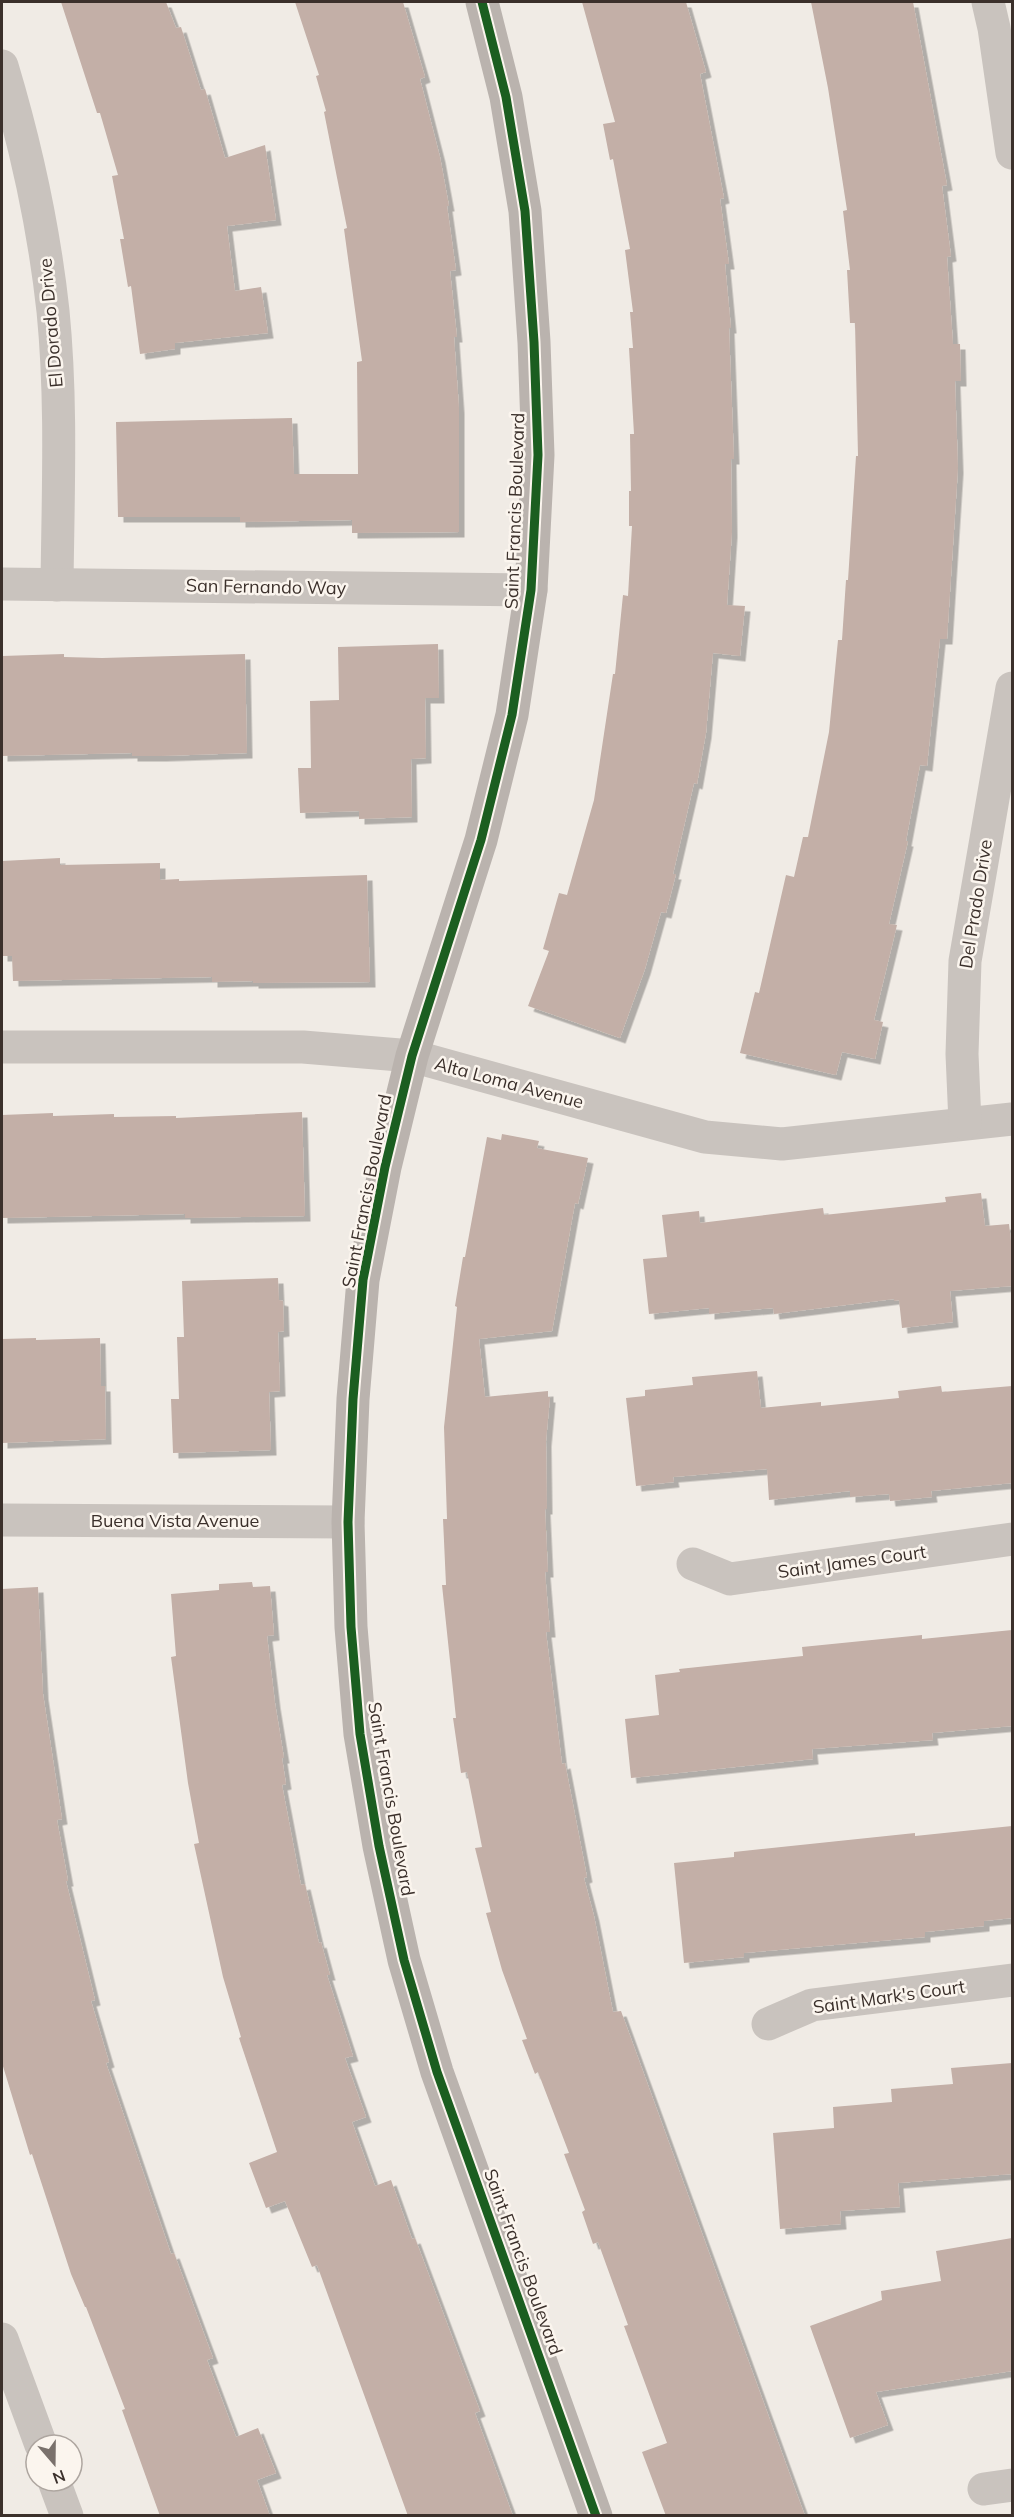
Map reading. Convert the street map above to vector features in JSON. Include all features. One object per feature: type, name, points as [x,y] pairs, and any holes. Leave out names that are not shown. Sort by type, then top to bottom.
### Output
[{"type":"street","name":"Saint Francis Boulevard","points":[[482,2],[506,97],[525,211],[534,342],[538,455],[531,590],[512,715],[481,840],[412,1056],[385,1167],[363,1280],[352,1399],[348,1522],[351,1627],[360,1734],[404,1960],[437,2072],[596,2516]]},
{"type":"street","points":[[988,2],[994,28],[1012,153]]},
{"type":"street","name":"El Dorado Drive","points":[[2,66],[20,127],[40,220],[53,312],[58,407],[57,585]]},
{"type":"street","name":"San Fernando Way","points":[[2,584],[531,590]]},
{"type":"street","name":"Del Prado Drive","points":[[966,1123],[962,1054],[965,961],[1011,707],[1012,688]]},
{"type":"street","name":"Alta Loma Avenue","points":[[2,1047],[303,1047],[412,1056],[705,1137],[782,1143],[1012,1119]]},
{"type":"street","name":"Buena Vista Avenue","points":[[2,1520],[348,1522]]},
{"type":"street","name":"Saint James Court","points":[[693,1564],[730,1579],[1012,1539]]},
{"type":"street","name":"Saint Mark's Court","points":[[768,2024],[812,2005],[1012,1980]]},
{"type":"street","points":[[2,2339],[37,2433]]},
{"type":"street","points":[[58,2493],[67,2516]]},
{"type":"building","points":[[61,2],[166,2],[176,28],[181,27],[201,90],[205,89],[225,158],[265,145],[276,220],[227,226],[235,291],[261,287],[268,333],[175,343],[175,349],[140,354],[131,286],[128,287],[120,239],[124,239],[112,176],[118,175],[100,113],[97,113]]},
{"type":"building","points":[[295,2],[403,2],[425,77],[420,79],[440,157],[449,206],[447,206],[456,270],[450,271],[457,337],[454,337],[459,408],[459,532],[352,533],[352,520],[240,522],[240,517],[118,517],[116,422],[292,418],[294,474],[358,474],[357,362],[362,361],[344,229],[347,228],[324,112],[326,111],[316,76],[319,75]]},
{"type":"building","points":[[582,2],[686,2],[706,72],[700,74],[724,198],[720,199],[729,264],[725,264],[731,328],[729,328],[734,459],[731,459],[732,532],[727,605],[745,606],[740,656],[713,653],[706,733],[697,784],[694,783],[673,874],[676,874],[666,913],[661,912],[645,969],[620,1038],[528,1006],[549,951],[543,949],[559,893],[567,895],[594,800],[613,674],[615,674],[623,595],[628,596],[632,526],[629,526],[630,434],[634,434],[629,348],[633,348],[630,312],[633,312],[625,250],[630,249],[613,159],[610,160],[603,124],[615,122]]},
{"type":"building","points":[[811,2],[913,2],[947,185],[942,186],[951,256],[947,257],[953,344],[960,344],[961,381],[955,381],[958,468],[947,639],[940,639],[927,766],[920,765],[906,841],[908,841],[889,924],[897,925],[874,1020],[883,1022],[875,1059],[842,1052],[836,1075],[740,1053],[755,992],[759,993],[786,875],[794,877],[803,837],[808,837],[829,732],[838,640],[842,640],[856,456],[858,456],[855,323],[850,323],[847,270],[850,270],[843,211],[847,210],[828,88]]},
{"type":"building","points":[[438,644],[439,698],[425,698],[426,758],[411,759],[412,817],[359,819],[359,811],[300,813],[298,768],[311,768],[310,701],[339,700],[338,647]]},
{"type":"building","points":[[64,654],[64,657],[102,658],[245,654],[247,753],[161,756],[132,756],[132,753],[2,756],[2,656]]},
{"type":"building","points":[[60,858],[60,865],[160,863],[160,880],[367,875],[370,982],[212,982],[212,977],[13,981],[12,956],[2,956],[2,861]]},
{"type":"building","points":[[302,1112],[305,1216],[185,1218],[185,1214],[2,1218],[2,1115],[114,1114],[114,1117],[176,1116],[176,1118]]},
{"type":"building","points":[[502,1134],[539,1141],[537,1148],[588,1158],[578,1204],[575,1203],[552,1331],[479,1339],[485,1397],[548,1391],[548,1397],[550,1397],[546,1441],[547,1509],[545,1509],[548,1572],[545,1572],[550,1632],[546,1632],[562,1764],[565,1763],[587,1877],[584,1878],[613,2012],[621,2011],[805,2516],[666,2516],[642,2452],[667,2443],[624,2326],[628,2325],[598,2242],[593,2244],[582,2212],[585,2210],[564,2154],[569,2153],[538,2072],[535,2074],[522,2040],[527,2039],[502,1970],[486,1913],[491,1912],[475,1848],[482,1847],[467,1772],[461,1773],[453,1718],[456,1718],[442,1585],[446,1585],[443,1519],[447,1519],[444,1427],[457,1307],[455,1306],[463,1257],[465,1257],[487,1137],[501,1140]]},
{"type":"building","points":[[981,1193],[985,1226],[1009,1224],[1012,1286],[950,1291],[953,1322],[902,1328],[899,1300],[894,1301],[894,1299],[774,1314],[773,1308],[709,1314],[709,1308],[649,1314],[643,1259],[667,1257],[662,1215],[699,1211],[700,1223],[823,1208],[824,1215],[946,1202],[945,1197]]},
{"type":"building","points":[[278,1278],[279,1300],[283,1301],[284,1331],[278,1332],[280,1391],[269,1392],[271,1450],[173,1453],[171,1399],[179,1399],[177,1337],[184,1337],[182,1281]]},
{"type":"building","points":[[36,1338],[36,1340],[100,1338],[101,1386],[105,1386],[106,1439],[2,1443],[2,1339]]},
{"type":"building","points":[[757,1371],[761,1408],[821,1402],[821,1406],[899,1398],[898,1391],[941,1386],[942,1392],[1012,1386],[1012,1483],[931,1491],[932,1497],[890,1501],[889,1494],[850,1497],[850,1491],[769,1500],[767,1469],[673,1477],[674,1482],[636,1486],[626,1398],[645,1396],[645,1390],[693,1385],[692,1377]]},
{"type":"building","points":[[252,1582],[253,1587],[270,1586],[274,1635],[267,1636],[284,1758],[282,1758],[286,1784],[282,1785],[301,1885],[305,1884],[319,1943],[321,1942],[330,1975],[327,1975],[353,2056],[345,2058],[366,2117],[352,2122],[375,2186],[391,2180],[412,2239],[415,2238],[480,2411],[475,2413],[513,2516],[408,2516],[317,2265],[312,2267],[285,2201],[266,2208],[249,2163],[277,2152],[239,2038],[241,2037],[223,1977],[194,1844],[199,1843],[188,1783],[171,1657],[176,1656],[171,1594],[219,1590],[219,1584]]},
{"type":"building","points":[[38,1587],[43,1694],[62,1819],[57,1820],[68,1881],[66,1881],[95,2000],[91,2001],[109,2062],[106,2063],[171,2254],[174,2253],[213,2358],[207,2360],[236,2437],[258,2428],[276,2473],[257,2480],[270,2516],[160,2516],[122,2410],[125,2409],[71,2274],[32,2154],[30,2155],[2,2063],[2,1589]]},
{"type":"building","points":[[1012,1630],[1012,1726],[932,1733],[933,1740],[812,1749],[813,1759],[631,1778],[625,1719],[659,1715],[655,1675],[680,1672],[679,1669],[803,1656],[802,1647],[922,1635],[922,1639]]},
{"type":"building","points":[[1012,1826],[1012,1918],[984,1921],[984,1926],[925,1932],[925,1937],[744,1953],[744,1957],[684,1963],[674,1863],[734,1857],[734,1852],[915,1833],[915,1836]]},
{"type":"building","points":[[1012,2063],[1012,2174],[898,2183],[900,2207],[840,2211],[841,2224],[780,2229],[773,2133],[834,2128],[833,2107],[892,2102],[891,2089],[953,2084],[951,2068]]},
{"type":"building","points":[[1012,2238],[1012,2371],[876,2392],[888,2425],[850,2438],[810,2326],[882,2300],[881,2291],[941,2281],[936,2251]]},
{"type":"cycle path","points":[[482,2],[506,97],[525,211],[534,342],[538,455],[531,590],[512,715],[481,840],[412,1056],[385,1167],[363,1280],[353,1399],[348,1522],[351,1627],[360,1734],[379,1846],[404,1960],[437,2072],[596,2516]]}]
